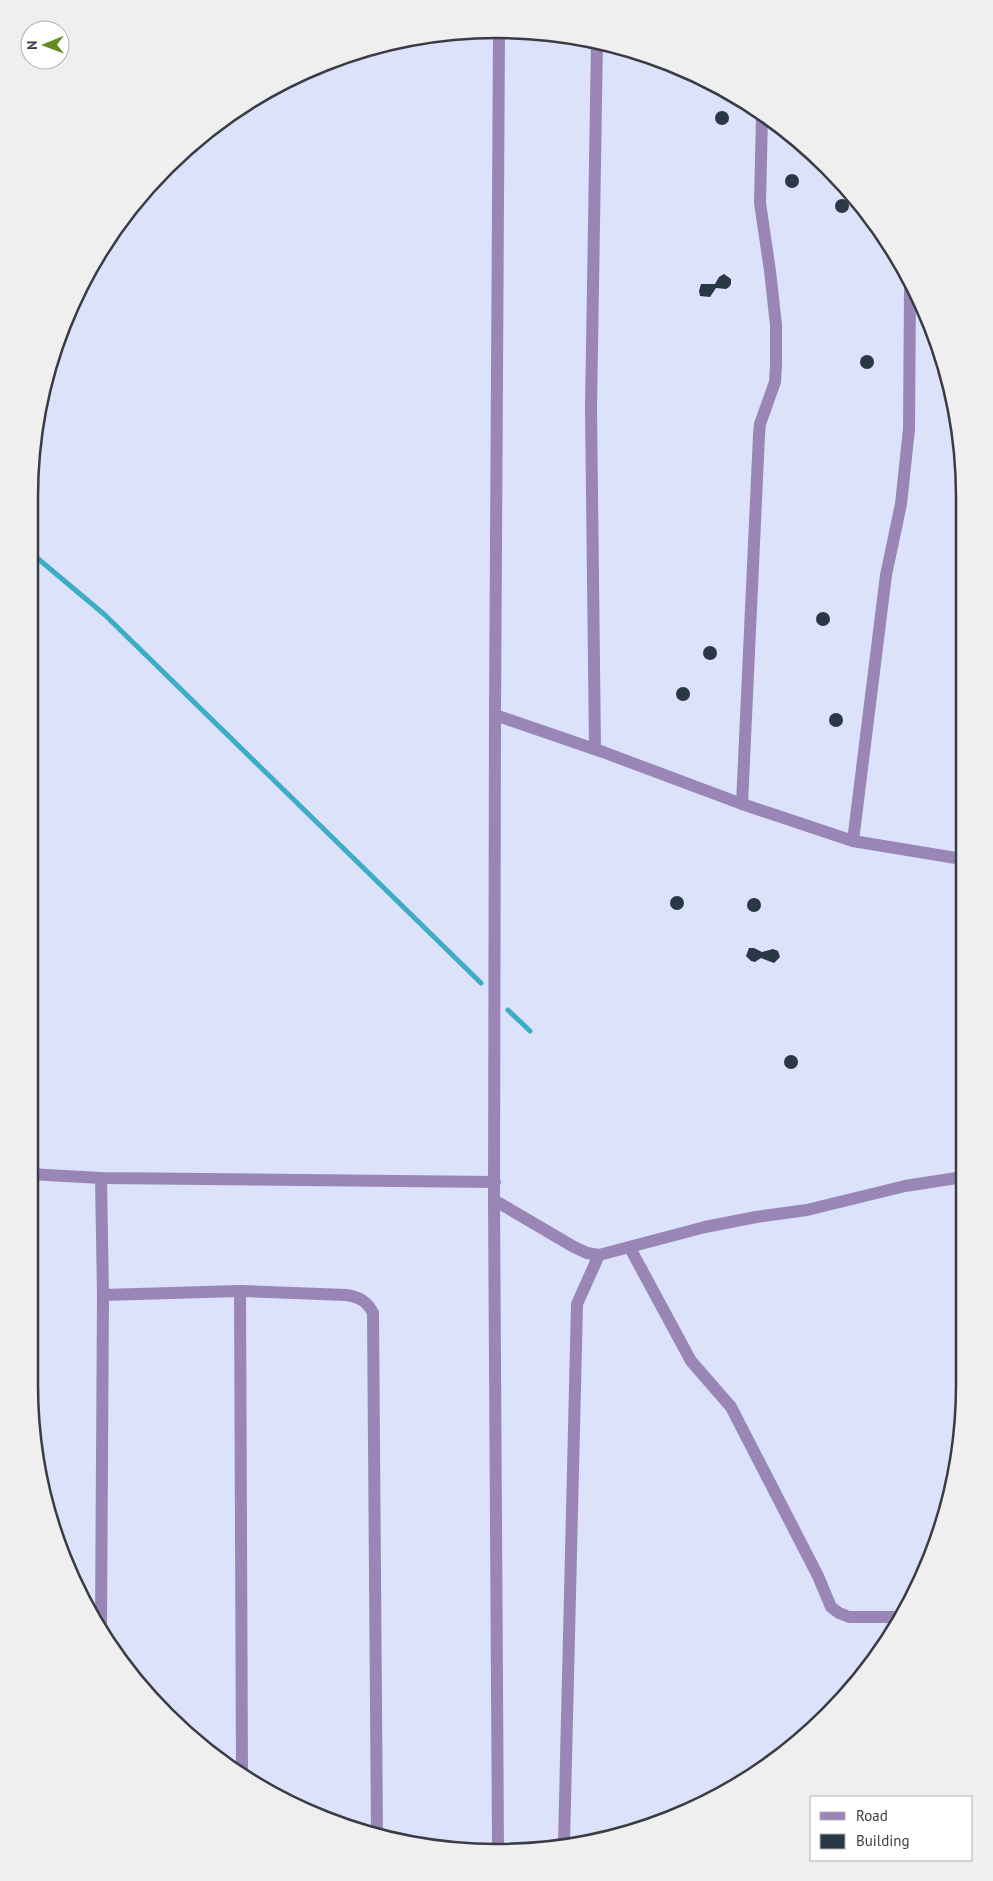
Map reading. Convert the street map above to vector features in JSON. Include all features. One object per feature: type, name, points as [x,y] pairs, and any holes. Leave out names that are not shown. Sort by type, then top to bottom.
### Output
[{"type":"street","points":[[498,1844],[494,1200],[494,715],[499,38]]},
{"type":"street","points":[[595,749],[591,408],[597,49]]},
{"type":"street","points":[[742,804],[760,429],[765,408],[772,392],[776,364],[776,325],[760,202],[762,122]]},
{"type":"street","points":[[853,842],[886,574],[901,504],[909,429],[910,297]]},
{"type":"street","points":[[494,715],[595,749],[742,804],[853,842],[956,857]]},
{"type":"street","points":[[38,1174],[101,1178],[495,1182]]},
{"type":"street","points":[[101,1178],[103,1295],[101,1617]]},
{"type":"street","points":[[494,1200],[574,1247],[587,1253],[599,1255],[706,1227],[806,1210],[905,1186],[956,1178]]},
{"type":"street","points":[[630,1248],[691,1361],[731,1406],[814,1568],[831,1607],[848,1617],[892,1617]]},
{"type":"street","points":[[564,1839],[577,1304],[599,1255]]},
{"type":"street","points":[[103,1295],[240,1291],[352,1296],[362,1299],[369,1304],[373,1313],[377,1828]]},
{"type":"street","points":[[240,1291],[242,1767]]},
{"type":"building","points":[[719,111],[725,111],[729,118],[725,125],[719,125],[715,121],[715,115]]},
{"type":"building","points":[[789,174],[795,174],[799,181],[795,188],[789,188],[785,184],[785,178]]},
{"type":"building","points":[[839,199],[845,199],[849,206],[845,213],[839,213],[835,209],[835,203]]},
{"type":"building","points":[[724,274],[731,279],[729,287],[726,289],[716,288],[710,297],[700,296],[701,284],[715,284],[719,277]]},
{"type":"building","points":[[864,355],[870,355],[874,362],[870,369],[864,369],[860,365],[860,359]]},
{"type":"building","points":[[820,612],[826,612],[830,619],[826,626],[820,626],[816,622],[816,616]]},
{"type":"building","points":[[707,646],[713,646],[717,653],[713,660],[707,660],[703,656],[703,650]]},
{"type":"building","points":[[680,687],[686,687],[690,694],[686,701],[680,701],[676,697],[676,691]]},
{"type":"building","points":[[833,713],[839,713],[843,720],[839,727],[833,727],[829,723],[829,717]]},
{"type":"building","points":[[674,896],[680,896],[684,903],[680,910],[674,910],[670,906],[670,900]]},
{"type":"building","points":[[751,898],[757,898],[761,905],[757,912],[751,912],[747,908],[747,902]]},
{"type":"building","points":[[749,948],[762,952],[773,949],[778,951],[780,957],[774,963],[761,958],[755,962],[751,961],[746,956]]},
{"type":"building","points":[[788,1055],[794,1055],[798,1062],[794,1069],[788,1069],[784,1065],[784,1059]]},
{"type":"waterway","points":[[38,559],[105,615],[481,983]]},
{"type":"waterway","points":[[508,1010],[530,1031]]}]
